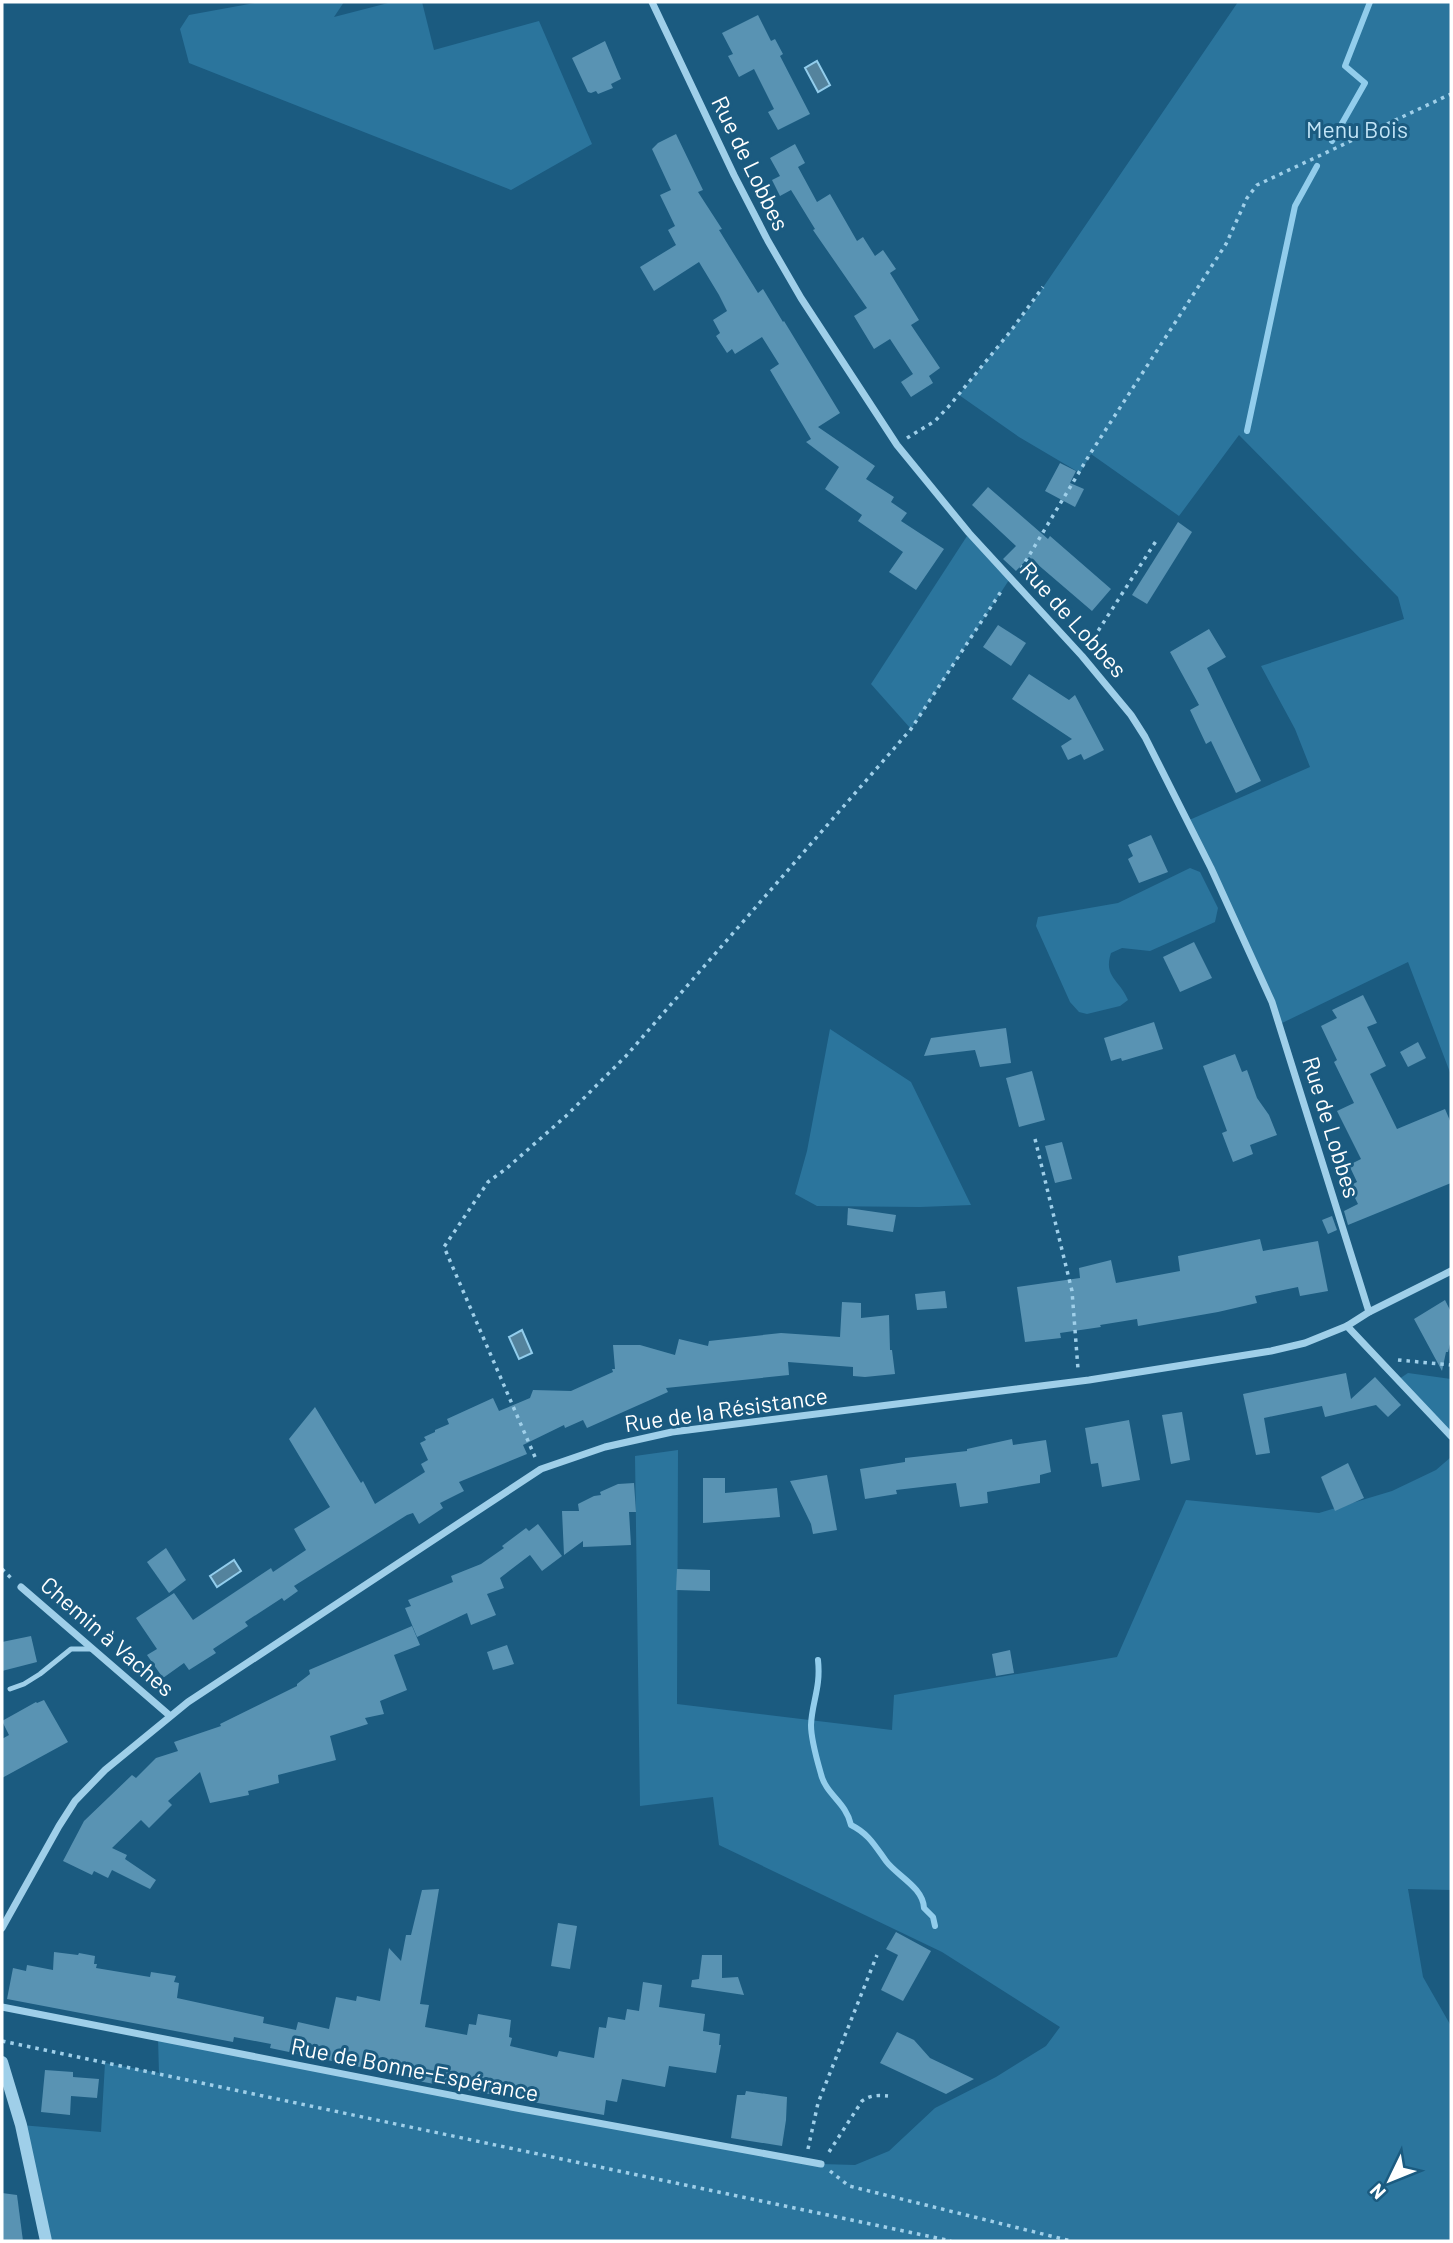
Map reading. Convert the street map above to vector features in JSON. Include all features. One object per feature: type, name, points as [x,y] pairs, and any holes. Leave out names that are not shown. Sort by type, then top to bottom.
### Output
[{"type":"street","name":"Rue de Lobbes","points":[[652,2],[768,241],[801,298],[897,445],[954,515],[1082,656],[1131,715],[1145,737],[1211,868],[1272,1002],[1369,1312]]},
{"type":"street","name":"Rue de la Résistance","points":[[2,1928],[50,1840],[75,1801],[105,1770],[169,1715],[541,1468],[605,1447],[672,1432],[1079,1381],[1271,1351],[1306,1343],[1347,1326],[1451,1271]]},
{"type":"street","points":[[1347,1326],[1451,1436]]},
{"type":"street","name":"Chemin à Vaches","points":[[21,1587],[169,1715]]},
{"type":"street","name":"Rue de Bonne-Espérance","points":[[2,2007],[511,2107],[821,2164]]},
{"type":"street","points":[[2,2064],[21,2125],[46,2241]]},
{"type":"lane","points":[[10,1689],[40,1674],[71,1649],[92,1649]]},
{"type":"path","points":[[541,1468],[444,1247],[488,1182],[566,1116],[626,1056],[911,729],[1011,577],[1024,568],[1090,454],[1226,244],[1247,198],[1258,185],[1451,94]]},
{"type":"path","points":[[897,445],[935,421],[950,405],[1043,287]]},
{"type":"path","points":[[1082,656],[1158,538]]},
{"type":"path","points":[[1035,1139],[1072,1291],[1079,1381]]},
{"type":"path","points":[[1378,1358],[1451,1365]]},
{"type":"path","points":[[806,2161],[818,2102],[877,1955]]},
{"type":"path","points":[[2,2040],[951,2241]]},
{"type":"path","points":[[888,2096],[876,2095],[866,2097],[862,2101],[821,2164],[849,2186],[1071,2241]]},
{"type":"green space","points":[[260,2],[344,2],[334,17],[392,2],[422,2],[434,50],[539,21],[592,144],[511,190],[189,63],[180,29],[189,15]]},
{"type":"green space","name":"Menu Bois","points":[[1238,2],[1451,2],[1451,1075],[1408,962],[1280,1024],[1187,821],[1310,767],[1295,729],[1261,666],[1404,619],[1398,597],[1239,435],[1179,516],[1091,454],[1080,473],[1019,437],[959,395],[1029,308]]},
{"type":"green space","points":[[969,533],[1011,577],[911,729],[871,684]]},
{"type":"green space","points":[[1190,868],[1200,872],[1218,908],[1215,922],[1150,951],[1122,948],[1111,953],[1109,968],[1128,1000],[1120,1006],[1087,1014],[1079,1012],[1070,1002],[1036,926],[1038,917],[1118,903]]},
{"type":"green space","points":[[830,1029],[911,1082],[971,1205],[817,1206],[795,1194],[807,1151]]},
{"type":"green space","points":[[1408,1373],[1451,1379],[1451,1436],[1399,1379]]},
{"type":"green space","points":[[678,1450],[677,1704],[892,1730],[894,1695],[1117,1657],[1186,1500],[1319,1513],[1392,1491],[1436,1470],[1451,1457],[1451,1890],[1408,1889],[1423,1977],[1451,2026],[1451,2241],[46,2241],[21,2125],[101,2132],[105,2063],[159,2073],[158,2038],[821,2164],[855,2165],[889,2151],[935,2108],[996,2077],[1046,2046],[1060,2027],[942,1952],[719,1845],[713,1797],[640,1806],[635,1456]]},
{"type":"shaded area","points":[[817,61],[830,85],[818,92],[805,68]]},
{"type":"shaded area","points":[[522,1330],[532,1353],[519,1359],[509,1337]]},
{"type":"shaded area","points":[[234,1560],[241,1571],[217,1587],[210,1576]]},
{"type":"building","points":[[758,15],[771,41],[775,39],[783,54],[780,56],[810,114],[778,130],[768,112],[774,109],[754,69],[739,77],[728,56],[733,54],[722,33]]},
{"type":"building","points":[[605,41],[621,79],[611,84],[613,88],[598,94],[596,91],[591,93],[588,92],[572,58]]},
{"type":"building","points":[[676,134],[703,190],[698,192],[722,229],[719,230],[758,293],[763,289],[840,413],[818,427],[875,466],[866,479],[894,497],[891,502],[907,513],[901,521],[944,549],[916,590],[889,572],[903,552],[858,521],[862,515],[825,489],[839,467],[806,442],[811,439],[770,370],[779,364],[762,337],[735,354],[732,349],[727,353],[716,336],[720,333],[713,320],[727,311],[699,262],[654,291],[640,267],[676,245],[668,230],[675,226],[660,195],[671,190],[652,149]]},
{"type":"building","points":[[795,144],[805,163],[798,167],[817,202],[830,194],[857,241],[863,237],[875,256],[883,250],[896,269],[890,273],[919,320],[911,325],[940,368],[929,376],[933,383],[911,397],[901,382],[913,374],[890,339],[874,349],[854,316],[867,308],[813,230],[815,229],[791,190],[780,196],[772,180],[780,176],[770,158]]},
{"type":"building","points":[[1060,463],[1076,471],[1070,483],[1084,489],[1075,507],[1045,491]]},
{"type":"building","points":[[988,487],[1111,589],[1092,611],[1029,557],[1016,571],[1003,559],[1016,546],[972,505]]},
{"type":"building","points":[[1178,522],[1192,532],[1147,604],[1132,595]]},
{"type":"building","points":[[998,625],[1026,643],[1011,666],[983,647]]},
{"type":"building","points":[[1209,629],[1226,657],[1207,668],[1261,781],[1236,793],[1211,741],[1206,744],[1190,710],[1199,705],[1170,652]]},
{"type":"building","points":[[1029,674],[1069,700],[1075,695],[1104,750],[1084,760],[1081,754],[1068,760],[1061,746],[1072,739],[1012,699]]},
{"type":"building","points":[[1151,835],[1168,872],[1139,883],[1128,859],[1133,856],[1128,845]]},
{"type":"building","points":[[1194,942],[1212,978],[1180,992],[1163,957]]},
{"type":"building","points":[[1363,995],[1377,1023],[1367,1027],[1386,1066],[1370,1074],[1397,1129],[1445,1109],[1451,1123],[1451,1183],[1348,1225],[1344,1211],[1358,1204],[1349,1186],[1357,1182],[1349,1165],[1361,1159],[1337,1111],[1354,1103],[1334,1062],[1337,1060],[1321,1026],[1337,1018],[1332,1010]]},
{"type":"building","points":[[1154,1022],[1163,1049],[1122,1061],[1121,1058],[1111,1061],[1104,1038]]},
{"type":"building","points":[[1006,1028],[1011,1063],[980,1067],[975,1050],[924,1056],[931,1038]]},
{"type":"building","points":[[1418,1042],[1426,1058],[1408,1067],[1400,1052]]},
{"type":"building","points":[[1235,1054],[1242,1072],[1247,1070],[1257,1098],[1269,1115],[1277,1135],[1250,1145],[1253,1154],[1233,1162],[1222,1133],[1227,1131],[1203,1066]]},
{"type":"building","points":[[1032,1071],[1045,1120],[1019,1127],[1006,1078]]},
{"type":"building","points":[[1062,1142],[1072,1179],[1055,1183],[1045,1146]]},
{"type":"building","points":[[848,1208],[896,1215],[893,1232],[847,1225]]},
{"type":"building","points":[[1332,1216],[1337,1230],[1328,1234],[1322,1220]]},
{"type":"building","points":[[1260,1239],[1263,1251],[1318,1241],[1328,1291],[1300,1296],[1298,1287],[1255,1296],[1257,1303],[1218,1312],[1138,1326],[1137,1319],[1060,1333],[1061,1338],[1025,1342],[1017,1287],[1080,1278],[1079,1268],[1111,1260],[1116,1283],[1180,1271],[1178,1256]]},
{"type":"building","points":[[945,1291],[947,1308],[917,1310],[915,1294]]},
{"type":"building","points":[[1445,1300],[1451,1312],[1451,1340],[1442,1371],[1414,1319]]},
{"type":"building","points":[[842,1302],[861,1303],[861,1318],[889,1315],[890,1350],[895,1374],[853,1376],[853,1367],[788,1362],[789,1375],[666,1388],[668,1392],[587,1428],[583,1420],[565,1428],[564,1425],[523,1445],[527,1454],[459,1482],[464,1491],[440,1503],[443,1508],[419,1524],[413,1513],[407,1515],[294,1586],[298,1591],[245,1622],[248,1626],[213,1649],[216,1653],[189,1670],[184,1663],[163,1678],[147,1655],[157,1649],[136,1618],[174,1593],[193,1620],[271,1568],[273,1572],[306,1550],[294,1529],[330,1507],[289,1439],[315,1407],[375,1504],[425,1472],[421,1464],[428,1460],[420,1443],[426,1440],[424,1437],[449,1424],[447,1419],[493,1398],[499,1411],[530,1398],[533,1390],[571,1391],[613,1372],[613,1345],[640,1345],[675,1355],[679,1339],[708,1346],[709,1341],[781,1333],[840,1337]]},
{"type":"building","points":[[1346,1373],[1351,1399],[1375,1377],[1401,1405],[1388,1417],[1376,1405],[1325,1417],[1322,1406],[1264,1418],[1270,1453],[1256,1455],[1243,1394]]},
{"type":"building","points":[[1182,1412],[1190,1460],[1171,1464],[1162,1415]]},
{"type":"building","points":[[1129,1420],[1140,1480],[1102,1487],[1098,1463],[1091,1464],[1085,1428]]},
{"type":"building","points":[[1012,1439],[1013,1445],[1046,1440],[1051,1472],[1040,1475],[1040,1483],[987,1492],[988,1503],[960,1507],[956,1483],[896,1490],[897,1494],[865,1499],[860,1469],[905,1462],[905,1458],[967,1451]]},
{"type":"building","points":[[1348,1463],[1364,1498],[1335,1511],[1321,1477]]},
{"type":"building","points":[[827,1475],[837,1530],[813,1534],[811,1524],[790,1481]]},
{"type":"building","points":[[703,1478],[725,1478],[725,1493],[777,1488],[780,1517],[703,1523]]},
{"type":"building","points":[[634,1483],[636,1512],[629,1512],[631,1545],[583,1547],[583,1541],[564,1555],[562,1511],[579,1511],[578,1504],[601,1495],[600,1492],[618,1484]]},
{"type":"building","points":[[538,1524],[562,1556],[542,1571],[530,1555],[500,1578],[504,1588],[487,1594],[496,1615],[471,1625],[467,1613],[417,1637],[405,1608],[411,1606],[408,1600],[453,1582],[451,1576],[481,1564],[526,1528],[529,1531]]},
{"type":"building","points":[[166,1548],[186,1580],[169,1593],[147,1562]]},
{"type":"building","points":[[677,1569],[710,1570],[710,1591],[676,1590]]},
{"type":"building","points":[[412,1626],[420,1645],[394,1655],[407,1690],[380,1701],[384,1714],[365,1718],[368,1724],[330,1736],[336,1760],[278,1775],[279,1783],[248,1791],[249,1795],[210,1803],[200,1772],[168,1801],[172,1805],[149,1828],[141,1820],[112,1848],[127,1855],[125,1859],[156,1880],[150,1889],[112,1870],[108,1878],[94,1871],[92,1875],[63,1861],[84,1821],[132,1775],[136,1778],[156,1758],[178,1751],[174,1742],[221,1726],[220,1724],[297,1686],[310,1674],[309,1670]]},
{"type":"building","points":[[31,1636],[37,1662],[2,1671],[2,1642]]},
{"type":"building","points":[[507,1645],[514,1664],[493,1670],[487,1652]]},
{"type":"building","points":[[1010,1650],[1014,1673],[996,1676],[992,1654]]},
{"type":"building","points":[[44,1700],[68,1742],[2,1778],[2,1739],[9,1735],[2,1721]]},
{"type":"building","points":[[439,1889],[420,2004],[429,2005],[425,2027],[467,2035],[469,2024],[476,2025],[478,2014],[511,2020],[510,2046],[557,2057],[559,2051],[594,2058],[599,2027],[606,2028],[608,2017],[625,2020],[627,2009],[639,2011],[643,1982],[662,1985],[659,2007],[705,2014],[703,2031],[720,2034],[721,2045],[716,2073],[669,2066],[665,2087],[622,2079],[617,2102],[606,2100],[604,2115],[407,2079],[408,2077],[270,2048],[271,2044],[234,2037],[233,2042],[7,1999],[13,1968],[26,1971],[27,1965],[53,1970],[54,1952],[79,1953],[95,1956],[96,1968],[150,1977],[151,1972],[176,1976],[174,1982],[179,1983],[177,1998],[264,2017],[263,2023],[296,2030],[298,2022],[329,2029],[336,1997],[356,2001],[357,1996],[380,2001],[389,1948],[401,1961],[406,1935],[411,1935],[422,1890]]},
{"type":"building","points":[[558,1923],[577,1926],[570,1969],[551,1966]]},
{"type":"building","points":[[896,1932],[931,1951],[903,2001],[881,1990],[898,1955],[886,1949]]},
{"type":"building","points":[[702,1955],[722,1955],[722,1978],[738,1977],[744,1995],[691,1987],[692,1980],[699,1979]]},
{"type":"building","points":[[897,2032],[914,2040],[930,2058],[974,2079],[946,2094],[880,2063]]},
{"type":"building","points":[[45,2070],[73,2072],[73,2077],[99,2079],[97,2098],[71,2096],[70,2115],[41,2112]]},
{"type":"building","points":[[746,2091],[787,2097],[782,2146],[731,2138],[737,2095],[745,2095]]},
{"type":"building","points":[[2,2193],[17,2195],[23,2241],[2,2241]]},
{"type":"waterway","points":[[1332,141],[1365,83],[1345,66],[1370,2]]},
{"type":"waterway","points":[[1247,431],[1295,206],[1317,166]]},
{"type":"waterway","points":[[818,1660],[811,1731],[814,1750],[827,1788],[845,1810],[851,1825],[867,1836],[891,1866],[919,1894],[924,1908],[933,1917],[935,1926]]}]
